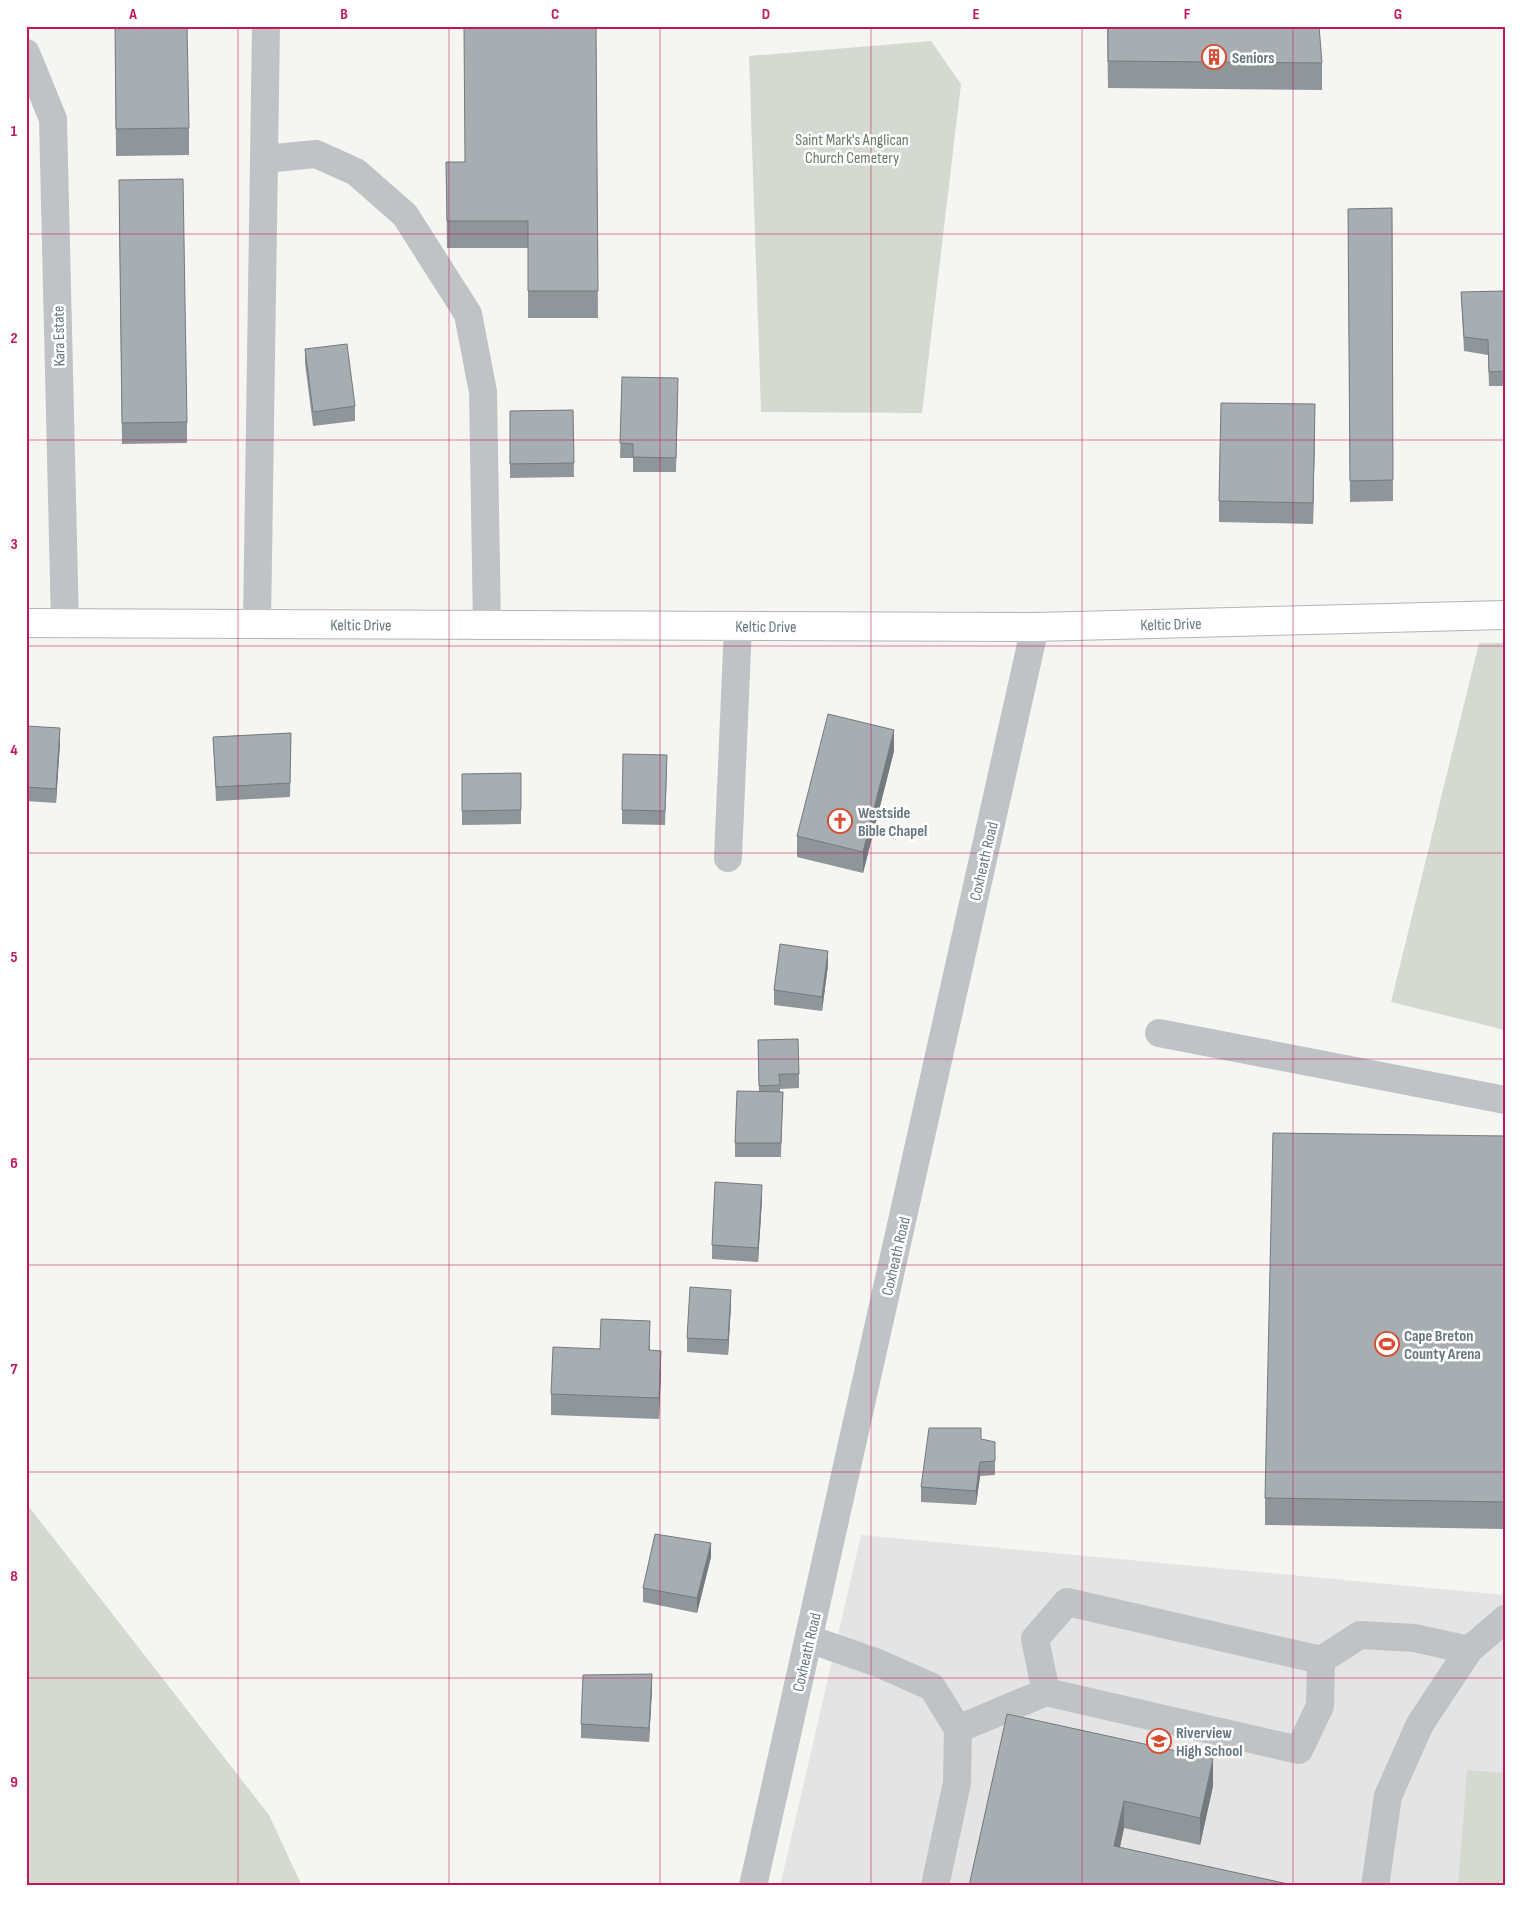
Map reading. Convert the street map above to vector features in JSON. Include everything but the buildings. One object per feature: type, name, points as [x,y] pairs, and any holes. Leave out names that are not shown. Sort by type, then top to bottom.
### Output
[{"type":"main road","name":"Keltic Drive","points":[[26,624],[1035,627],[1505,615]]},
{"type":"street","points":[[257,624],[266,26]]},
{"type":"street","name":"Kara Estate","points":[[26,53],[53,119],[65,624]]},
{"type":"street","points":[[264,160],[316,154],[356,172],[405,215],[468,314],[483,392],[487,625]]},
{"type":"street","points":[[728,858],[738,626]]},
{"type":"street","name":"Coxheath Road","points":[[753,1886],[1035,627]]},
{"type":"street","points":[[1159,1033],[1505,1100]]},
{"type":"street","points":[[1046,1692],[1035,1639],[1067,1602],[1320,1660],[1360,1635],[1414,1638],[1469,1650]]},
{"type":"street","points":[[1375,1886],[1388,1796],[1420,1724],[1469,1650],[1505,1618]]},
{"type":"street","points":[[809,1639],[878,1663],[932,1687],[958,1729],[957,1783],[935,1886]]},
{"type":"street","points":[[958,1729],[1046,1692],[1299,1750],[1320,1706],[1320,1660]]},
{"type":"shaded area","name":"Riverview High School","points":[[861,1535],[1505,1595],[1505,1886],[780,1886]]},
{"type":"green space","name":"Saint Mark's Anglican Church Cemetery","points":[[931,41],[961,84],[922,413],[761,412],[749,56]]},
{"type":"green space","points":[[1479,643],[1505,643],[1505,1030],[1391,1002]]},
{"type":"green space","points":[[26,1503],[269,1815],[302,1886],[26,1886]]},
{"type":"green space","points":[[1467,1770],[1505,1773],[1505,1886],[1458,1886]]},
{"type":"place","name":"Seniors","points":[[1214,57]]},
{"type":"place","name":"Westside Bible Chapel","points":[[840,821]]},
{"type":"place","name":"Cape Breton County Arena","points":[[1387,1344]]},
{"type":"place","name":"Riverview High School","points":[[1159,1741]]}]
